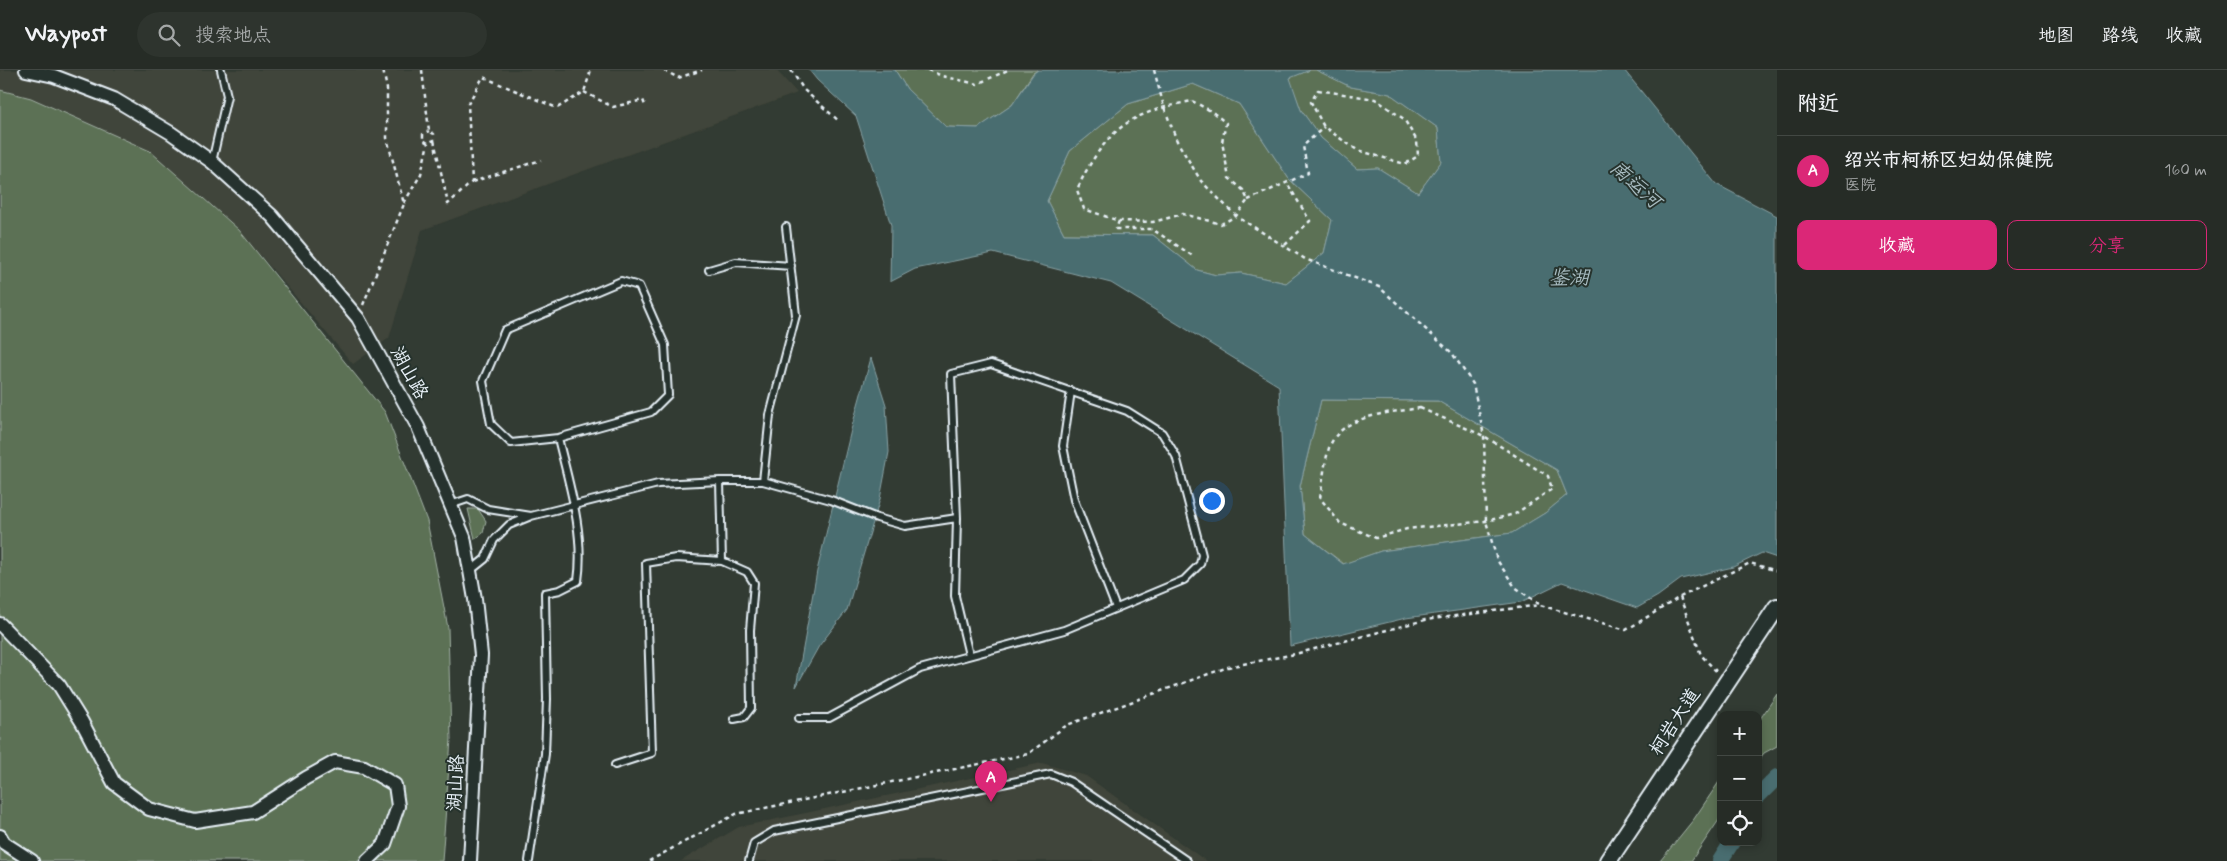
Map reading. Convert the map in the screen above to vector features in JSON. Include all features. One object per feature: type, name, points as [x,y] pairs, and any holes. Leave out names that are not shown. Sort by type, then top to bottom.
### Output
[{"type":"street","name":"湖山路","points":[[26,70],[54,76],[114,99],[171,132],[212,162],[272,216],[358,318],[418,427],[464,537],[476,599],[481,655],[470,861]]},
{"type":"street","name":"柯岩大道","points":[[1608,861],[1777,607]]},
{"type":"street","points":[[0,624],[59,685],[82,722],[114,783],[148,809],[195,821],[253,812],[335,762],[364,767],[395,785],[398,806],[386,844],[367,861]]},
{"type":"street","points":[[0,836],[4,843],[32,861]]},
{"type":"lane","points":[[212,162],[227,96],[221,70]]},
{"type":"lane","points":[[763,481],[770,414],[796,315],[786,227]]},
{"type":"lane","points":[[709,270],[736,262],[791,266]]},
{"type":"lane","points":[[620,281],[639,286],[665,345],[668,395],[651,412],[558,438],[511,443],[491,424],[483,381],[505,330],[620,281]]},
{"type":"lane","points":[[799,718],[829,718],[920,669],[1064,630],[1184,580],[1200,564],[1202,555],[1176,456],[1162,433],[1127,410],[991,364],[952,374],[957,518],[955,596],[969,655]]},
{"type":"lane","points":[[1071,391],[1063,446],[1074,500],[1116,608]]},
{"type":"lane","points":[[530,861],[546,754],[545,593],[560,590],[578,582],[581,562],[573,505],[558,438]]},
{"type":"lane","points":[[720,480],[722,561]]},
{"type":"lane","points":[[470,571],[485,559],[494,540],[509,525],[531,516],[658,484],[720,480],[763,481],[831,500],[877,518],[905,526],[957,518]]},
{"type":"lane","points":[[450,505],[468,499],[488,509],[531,516]]},
{"type":"lane","points":[[614,765],[652,753],[646,563],[676,558],[722,561],[747,572],[754,584],[750,630],[750,708],[744,717],[734,719]]},
{"type":"lane","points":[[749,861],[754,844],[774,831],[1051,774],[1071,782],[1186,861]]},
{"type":"path","points":[[382,70],[387,89],[388,138],[404,204]]},
{"type":"path","points":[[422,70],[429,130],[434,134],[448,204],[472,182],[541,160]]},
{"type":"path","points":[[472,182],[468,104],[483,77],[557,108],[584,92],[591,70]]},
{"type":"path","points":[[664,70],[678,78],[702,70]]},
{"type":"path","points":[[790,70],[804,90],[840,122]]},
{"type":"path","points":[[928,70],[942,76],[977,84],[1008,70]]},
{"type":"path","points":[[1154,70],[1161,98],[1176,141],[1201,181],[1236,216],[1305,258],[1379,287],[1452,353],[1473,384],[1484,436],[1486,520],[1497,560],[1515,587],[1540,605],[1626,630],[1680,597],[1750,563],[1777,571]]},
{"type":"path","points":[[1318,90],[1376,99],[1404,119],[1417,141],[1418,156],[1404,164],[1357,150],[1324,127],[1310,102],[1318,90]]},
{"type":"path","points":[[584,92],[613,107],[643,100],[646,108]]},
{"type":"path","points":[[1248,200],[1243,190],[1229,178],[1222,142],[1226,123],[1211,111],[1192,101],[1164,107],[1131,120],[1105,143],[1086,168],[1077,190],[1084,209],[1119,221],[1153,222],[1183,214],[1221,224],[1236,216],[1248,200],[1308,173],[1303,146],[1324,127]]},
{"type":"path","points":[[428,143],[423,140],[423,134],[429,130]]},
{"type":"path","points":[[428,143],[434,140]]},
{"type":"path","points":[[358,318],[404,204],[421,174],[428,143]]},
{"type":"path","points":[[1285,245],[1310,221],[1287,183]]},
{"type":"path","points":[[1119,221],[1116,229],[1152,229],[1193,256]]},
{"type":"path","points":[[1420,408],[1484,436],[1548,476],[1552,489],[1515,514],[1486,520],[1407,529],[1376,538],[1340,523],[1320,498],[1329,447],[1338,434],[1364,417],[1420,408]]},
{"type":"path","points":[[1680,597],[1701,655],[1726,681]]},
{"type":"path","points":[[649,861],[736,814],[1028,754],[1067,725],[1228,667],[1295,654],[1425,620],[1540,605]]},
{"type":"shaded area","points":[[0,70],[776,70],[797,93],[422,230],[389,338],[353,364],[239,230],[150,151],[31,98],[0,90]]},
{"type":"shaded area","points":[[1042,763],[1086,776],[1206,861],[681,861],[739,827]]},
{"type":"green space","points":[[895,70],[1038,70],[1033,73],[1012,105],[978,128],[946,127],[907,89]]},
{"type":"green space","points":[[1310,70],[1316,70],[1351,87],[1390,94],[1438,128],[1441,162],[1418,193],[1378,168],[1357,169],[1321,138],[1301,110],[1289,78]]},
{"type":"green space","points":[[1193,84],[1239,104],[1289,179],[1332,220],[1324,253],[1286,283],[1241,273],[1216,275],[1197,270],[1153,235],[1064,234],[1047,201],[1070,151],[1128,104]]},
{"type":"green space","points":[[0,90],[31,98],[150,151],[239,230],[385,412],[427,521],[448,628],[451,739],[442,861],[0,861]]},
{"type":"green space","points":[[1321,400],[1438,401],[1557,470],[1567,495],[1545,513],[1512,533],[1381,551],[1344,564],[1305,534],[1300,486]]},
{"type":"green space","points":[[468,509],[478,509],[486,521],[483,533],[475,539]]},
{"type":"green space","points":[[1777,694],[1777,746],[1762,756],[1762,716]]},
{"type":"green space","points":[[1717,785],[1717,823],[1691,861],[1660,861],[1694,819]]},
{"type":"water","name":"鉴湖","points":[[809,70],[895,70],[907,89],[946,127],[978,128],[1012,105],[1038,70],[1310,70],[1290,78],[1301,110],[1321,138],[1357,169],[1378,168],[1418,193],[1441,162],[1438,128],[1390,94],[1351,87],[1316,70],[1624,70],[1716,184],[1777,216],[1777,558],[1762,553],[1733,567],[1681,579],[1658,596],[1637,608],[1562,582],[1521,602],[1406,618],[1290,646],[1279,386],[1111,283],[993,253],[915,269],[890,282],[891,225],[856,116],[817,80]],"holes":[[[1193,84],[1239,104],[1289,179],[1332,220],[1324,253],[1286,283],[1241,273],[1216,275],[1197,270],[1153,235],[1064,234],[1047,201],[1070,151],[1128,104]],[[1321,400],[1438,401],[1557,470],[1567,495],[1545,513],[1512,533],[1381,551],[1343,564],[1305,534],[1300,486]]]},
{"type":"water","points":[[871,358],[886,405],[889,452],[880,499],[847,610],[819,646],[796,687],[817,571],[851,430]]},
{"type":"waterway","points":[[1762,792],[1777,777]]},
{"type":"waterway","points":[[1720,861],[1729,846]]},
{"type":"place","name":"绍兴市柯桥区妇幼保健院","points":[[991,802]]},
{"type":"water label","name":"南运河","points":[[1635,185]]}]
